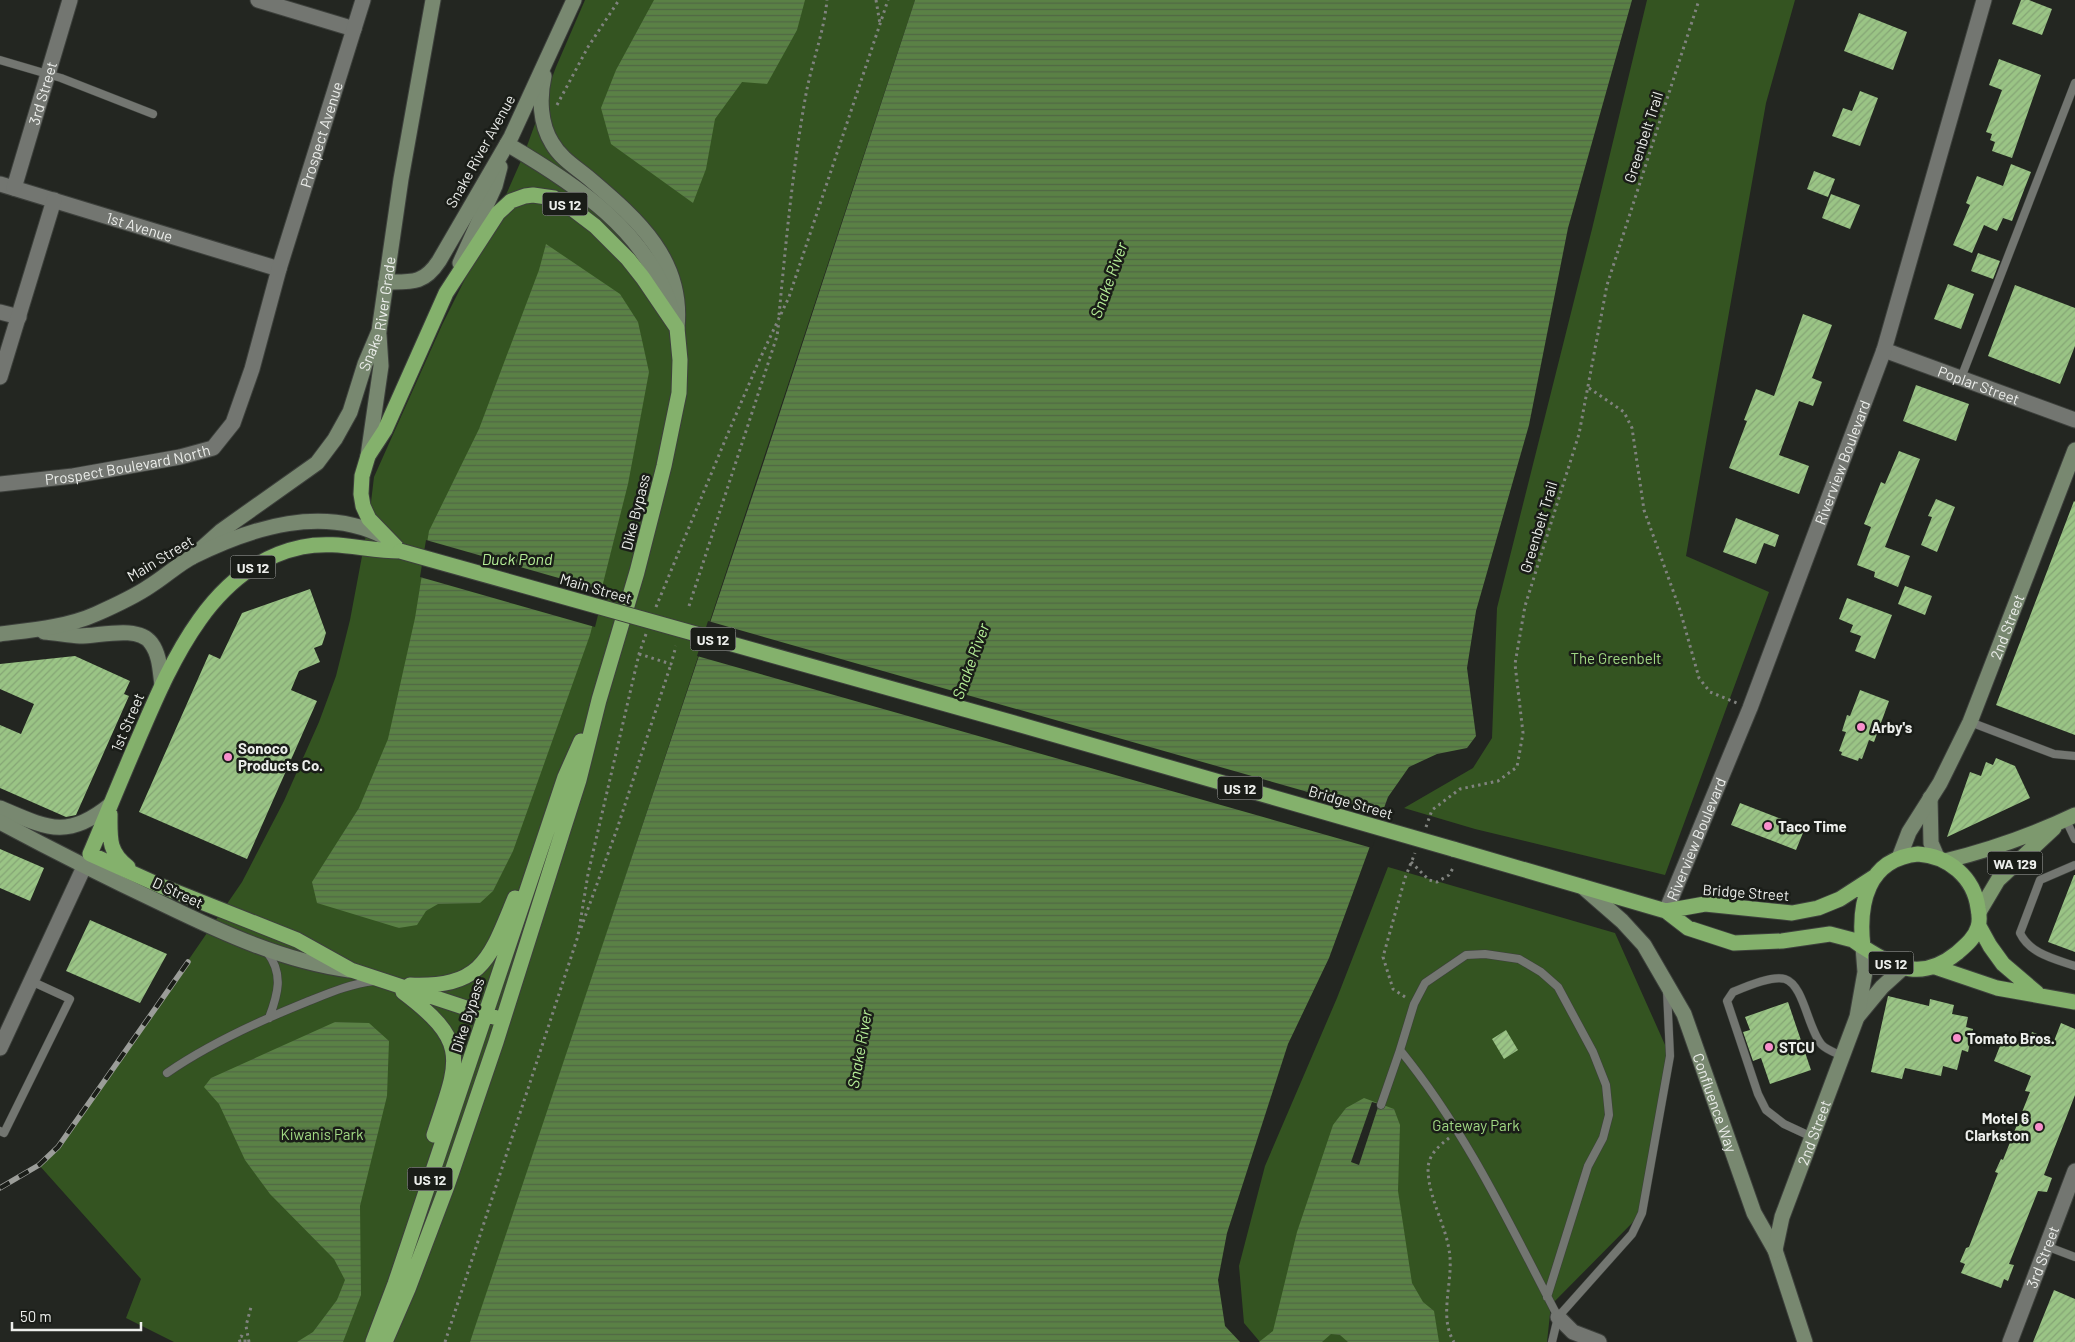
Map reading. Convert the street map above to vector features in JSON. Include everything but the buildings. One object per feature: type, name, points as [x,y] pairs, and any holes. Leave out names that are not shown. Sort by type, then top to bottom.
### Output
[{"type":"highway","name":"US 12","points":[[387,538],[369,519],[361,494],[362,476],[368,456],[384,430],[446,293],[504,206],[525,196],[554,198],[570,207],[611,241],[643,278],[677,328]]},
{"type":"highway","name":"Dike Bypass","points":[[385,1342],[408,1289],[447,1186],[503,1020],[574,797],[599,700],[638,572],[674,422],[680,375],[677,328]]},
{"type":"highway","name":"Main Street","points":[[387,538],[400,551],[1027,727]]},
{"type":"highway","name":"1st Street","points":[[87,860],[162,685],[192,630],[204,614],[240,577],[259,563],[286,551],[314,545],[356,546],[384,551],[400,551]]},
{"type":"highway","name":"Dike Bypass","points":[[372,1342],[395,1284],[565,777],[599,700]]},
{"type":"highway","name":"Bridge Street","points":[[1027,727],[1666,911],[1688,928],[1734,942],[1782,941],[1830,934],[1853,940],[1863,946]]},
{"type":"highway","points":[[394,985],[446,984],[465,978],[483,962],[498,939],[565,777]]},
{"type":"highway","points":[[110,805],[110,843],[118,860],[143,878]]},
{"type":"highway","name":"US 12","points":[[2038,994],[2003,964],[1990,946],[1979,919],[1974,889],[1958,870],[1941,859],[1918,854],[1890,862],[1875,876],[1870,885],[1863,909],[1861,928],[1863,946],[1879,956],[1904,967],[1919,969],[1936,967],[1997,988],[2075,1002]]},
{"type":"highway","name":"D Street","points":[[87,860],[143,878],[297,940],[351,970],[503,1020]]},
{"type":"highway","name":"Bridge Street","points":[[1666,911],[1705,904],[1792,913],[1818,908],[1840,899],[1875,876]]},
{"type":"highway","name":"US 12","points":[[1936,967],[1963,948],[1972,938],[1979,919]]},
{"type":"highway","points":[[394,985],[436,1020],[445,1031],[451,1040],[455,1063],[395,1284]]},
{"type":"main road","name":"Snake River Grade","points":[[192,557],[221,530],[317,463],[335,439],[350,412],[364,364],[379,331],[401,179],[433,0]]},
{"type":"main road","name":"Snake River Avenue","points":[[386,282],[418,280],[430,274],[506,144],[574,0]]},
{"type":"main road","points":[[551,52],[542,83],[541,98],[544,127],[550,142],[562,157],[628,212],[650,236],[664,258],[674,284],[678,299],[677,328]]},
{"type":"main road","points":[[506,144],[533,159],[574,188],[635,241],[645,254],[663,287],[677,328]]},
{"type":"main road","name":"US 12","points":[[446,293],[495,186],[506,144]]},
{"type":"main road","points":[[368,456],[381,366],[379,331]]},
{"type":"main road","name":"2nd Street","points":[[1899,858],[1909,832],[1940,783],[1970,722],[2075,450]]},
{"type":"main road","name":"Main Street","points":[[0,634],[59,625],[94,615],[149,587],[192,557],[252,530],[298,522],[316,521],[351,524],[367,528],[387,538]]},
{"type":"main road","points":[[29,631],[81,636],[133,633],[143,636],[150,642],[157,653],[162,685]]},
{"type":"main road","points":[[1930,798],[1932,843],[1941,859]]},
{"type":"main road","points":[[0,808],[35,822],[63,828],[83,824],[97,816],[110,805]]},
{"type":"main road","name":"WA 129","points":[[1941,859],[2015,842],[2029,834],[2067,819]]},
{"type":"main road","name":"WA 129","points":[[1979,919],[1998,880],[2067,819]]},
{"type":"main road","name":"D Street","points":[[0,822],[87,860],[212,928],[307,963],[351,970]]},
{"type":"main road","name":"Confluence Way","points":[[1583,887],[1622,921],[1644,945],[1684,1014],[1754,1213],[1775,1250],[1805,1342]]},
{"type":"main road","name":"2nd Street","points":[[1775,1250],[1782,1217],[1857,1017],[1866,972],[1863,946]]},
{"type":"main road","name":"2nd Street","points":[[1857,1017],[1882,987],[1904,967]]},
{"type":"street","name":"3rd Street","points":[[7,186],[48,74],[70,0]]},
{"type":"street","points":[[258,0],[354,29]]},
{"type":"street","name":"Prospect Avenue","points":[[279,269],[363,0]]},
{"type":"street","name":"Riverview Boulevard","points":[[1666,911],[1750,708],[1884,350],[1984,0]]},
{"type":"street","name":"1st Avenue","points":[[7,186],[279,269]]},
{"type":"street","points":[[0,377],[54,200]]},
{"type":"street","name":"Prospect Boulevard North","points":[[0,484],[73,476],[180,457],[213,448],[233,423],[252,369],[279,269]]},
{"type":"street","points":[[0,312],[18,318]]},
{"type":"street","name":"Poplar Street","points":[[1884,350],[2075,420]]},
{"type":"street","name":"1st Street","points":[[0,1048],[87,860]]},
{"type":"street","name":"3rd Street","points":[[2010,1342],[2075,1171]]},
{"type":"street","points":[[1558,1317],[1573,1332],[1599,1342]]},
{"type":"lane","points":[[0,60],[48,74],[153,114]]},
{"type":"lane","points":[[1961,378],[2075,83]]},
{"type":"lane","points":[[1970,722],[2054,754],[2075,756]]},
{"type":"lane","points":[[2067,819],[2075,839]]},
{"type":"lane","points":[[2075,865],[2040,880],[2020,933],[2024,940],[2034,949],[2048,957],[2075,966]]},
{"type":"lane","points":[[265,949],[274,960],[279,979],[275,1003],[269,1018]]},
{"type":"lane","points":[[1382,1105],[1414,1004],[1425,983],[1466,955],[1485,954],[1520,959],[1541,972],[1558,987],[1593,1052],[1606,1085],[1609,1115],[1603,1138],[1588,1166],[1547,1297]]},
{"type":"lane","points":[[1812,1137],[1784,1124],[1766,1110],[1758,1094],[1727,1001],[1733,992],[1760,981],[1784,978],[1794,984],[1813,1029],[1822,1045],[1842,1056]]},
{"type":"lane","points":[[167,1073],[200,1052],[269,1018],[342,988],[379,980]]},
{"type":"lane","points":[[1552,1342],[1558,1317],[1632,1234],[1642,1212],[1670,1056],[1665,980]]},
{"type":"lane","points":[[0,1131],[4,1133],[70,999],[31,981]]},
{"type":"lane","points":[[1400,1050],[1458,1130],[1498,1199],[1558,1317]]},
{"type":"lane","points":[[2046,1246],[2075,1257]]},
{"type":"path","points":[[553,112],[588,47],[619,0]]},
{"type":"path","points":[[689,606],[778,336],[797,149],[807,92],[825,19],[826,0]]},
{"type":"path","points":[[876,0],[880,25]]},
{"type":"path","points":[[654,613],[729,430],[790,297],[888,0]]},
{"type":"path","name":"Greenbelt Trail","points":[[1425,828],[1432,810],[1460,789],[1498,782],[1517,767],[1523,733],[1515,664],[1525,606],[1579,434],[1607,285],[1700,0]]},
{"type":"path","points":[[1589,388],[1624,412],[1632,428],[1644,510],[1680,610],[1700,678],[1710,692],[1750,708]]},
{"type":"path","points":[[578,936],[588,874],[639,654],[648,629]]},
{"type":"path","points":[[446,1342],[578,936],[617,829],[676,646]]},
{"type":"path","points":[[639,654],[670,664]]},
{"type":"path","points":[[1414,1004],[1393,989],[1384,956],[1404,878],[1418,845]]},
{"type":"path","points":[[1411,862],[1429,880],[1437,882],[1449,875],[1452,868]]},
{"type":"path","points":[[1454,1342],[1449,1334],[1447,1307],[1451,1259],[1447,1236],[1432,1195],[1428,1167],[1436,1147],[1458,1130]]},
{"type":"path","points":[[249,1340],[246,1326],[251,1307]]},
{"type":"path","points":[[240,1342],[239,1338],[242,1336],[246,1342]]},
{"type":"green space","name":"Kiwanis Park","points":[[585,0],[915,0],[482,1311],[470,1342],[174,1342],[126,1318],[141,1279],[39,1165],[58,1147],[82,1115],[242,882],[284,801],[319,722],[336,676],[350,620],[369,519],[374,477],[442,325],[498,213],[524,154],[556,67]]},
{"type":"green space","name":"The Greenbelt","points":[[1647,0],[1795,0],[1766,103],[1686,556],[1769,592],[1665,875],[1475,829],[1404,808],[1473,768],[1492,738],[1497,608]]},
{"type":"green space","name":"Gateway Park","points":[[1388,867],[1615,933],[1670,1056],[1642,1213],[1551,1305],[1547,1342],[1260,1342],[1244,1323],[1239,1266],[1265,1166],[1337,998]]},
{"type":"water","points":[[654,0],[805,0],[797,30],[767,84],[742,82],[715,119],[706,169],[693,203],[611,144],[601,108],[616,70]]},
{"type":"water","name":"Snake River","points":[[915,0],[1632,0],[1568,228],[1529,425],[1476,611],[1467,668],[1476,736],[1467,748],[1437,754],[1409,767],[1388,797],[1329,958],[1288,1044],[1227,1233],[1218,1280],[1225,1326],[1240,1342],[470,1342],[761,470]]},
{"type":"water","name":"Duck Pond","points":[[546,244],[620,294],[638,322],[649,372],[628,484],[590,635],[513,851],[493,891],[480,903],[438,904],[426,911],[417,925],[399,928],[317,903],[312,882],[359,808],[388,739],[415,618],[429,531],[479,429],[539,270]]},
{"type":"water","points":[[335,1022],[369,1023],[389,1041],[387,1096],[360,1206],[361,1295],[343,1342],[297,1342],[313,1332],[337,1300],[345,1280],[334,1259],[270,1194],[245,1160],[219,1104],[204,1087],[211,1078]]},
{"type":"water","points":[[1364,1098],[1394,1109],[1400,1125],[1398,1191],[1412,1283],[1423,1302],[1434,1311],[1439,1342],[1348,1342],[1340,1335],[1331,1334],[1322,1342],[1259,1342],[1273,1331],[1297,1232],[1333,1125],[1346,1108]]},
{"type":"pier","points":[[426,540],[604,591],[595,627],[420,577]]},
{"type":"pier","points":[[708,621],[1385,814],[1372,848],[697,656]]},
{"type":"pier","points":[[1372,1102],[1379,1104],[1359,1165],[1351,1162]]},
{"type":"railway","points":[[0,1188],[39,1165],[58,1147],[188,962]]},
{"type":"place","name":"Arby's","points":[[1861,727]]},
{"type":"place","name":"Sonoco Products Co.","points":[[228,757]]},
{"type":"place","name":"Taco Time","points":[[1768,826]]},
{"type":"place","name":"Tomato Bros.","points":[[1957,1038]]},
{"type":"place","name":"STCU","points":[[1769,1047]]},
{"type":"place","name":"Motel 6 Clarkston","points":[[2039,1127]]}]
